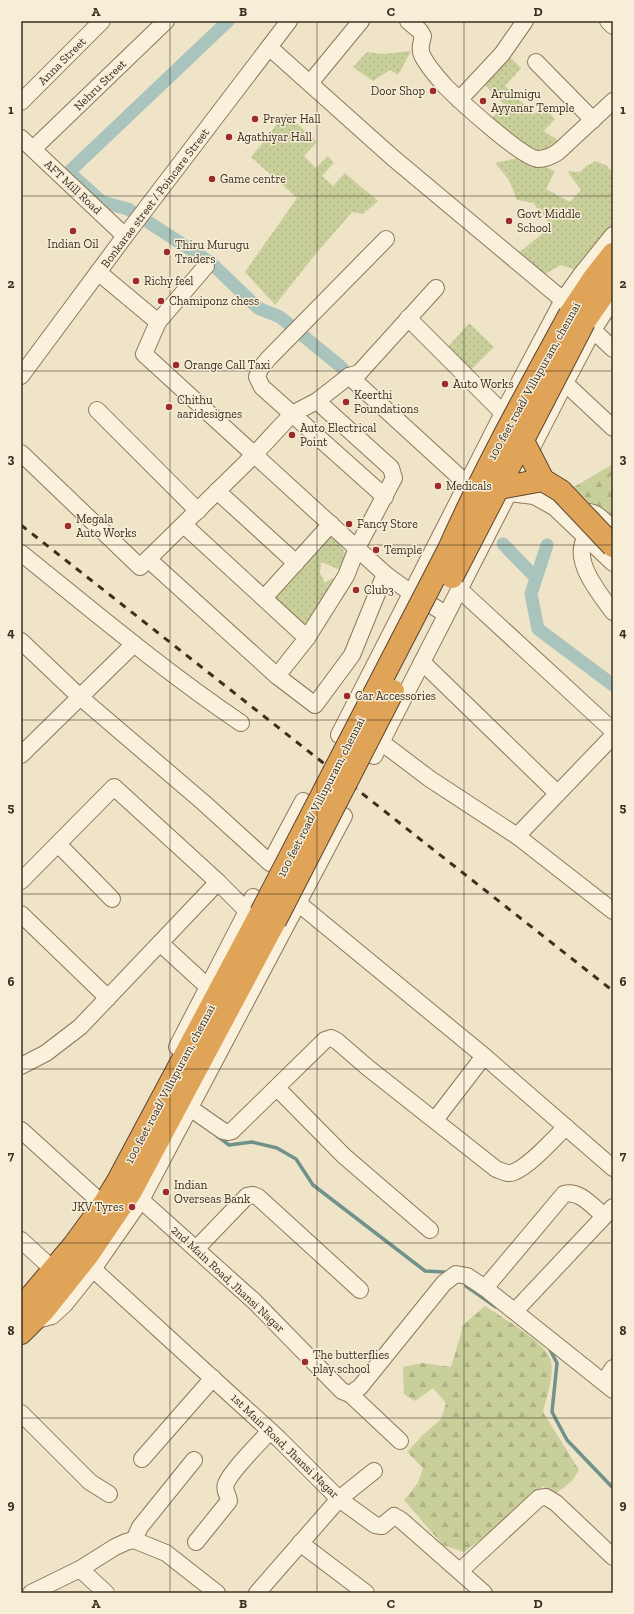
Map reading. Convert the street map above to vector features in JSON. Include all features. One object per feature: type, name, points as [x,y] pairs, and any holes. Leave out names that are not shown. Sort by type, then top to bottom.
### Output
[{"type":"highway","name":"100 feet road/ Villupuram, chennai","points":[[265,912],[354,765],[504,490],[523,441],[594,278],[613,254]]},
{"type":"highway","name":"100 feet road/ Villupuram, chennai","points":[[25,1321],[87,1256],[131,1192],[265,912],[449,550],[472,497],[505,433],[576,319],[613,280]]},
{"type":"highway","points":[[523,441],[543,480],[560,491],[613,546]]},
{"type":"highway","points":[[504,490],[543,480]]},
{"type":"street","name":"Anna Street","points":[[21,102],[102,21]]},
{"type":"street","name":"Nehru Street","points":[[33,149],[166,21]]},
{"type":"street","name":"Bonkarae street / Poincare Street","points":[[21,376],[127,233],[289,21]]},
{"type":"street","points":[[310,83],[361,21]]},
{"type":"street","points":[[408,21],[420,31],[423,36],[420,50],[423,57],[444,85],[521,151],[537,159],[550,157],[558,152],[613,101]]},
{"type":"street","points":[[460,100],[502,54],[525,21]]},
{"type":"street","points":[[608,21],[613,26]]},
{"type":"street","points":[[269,47],[576,319],[613,349]]},
{"type":"street","points":[[536,62],[593,120]]},
{"type":"street","name":"AFT Mill Road","points":[[21,138],[127,233]]},
{"type":"street","points":[[613,236],[580,276],[576,319],[565,383],[504,490],[459,589],[378,749],[430,779],[517,836],[613,911]]},
{"type":"street","points":[[385,497],[262,387],[257,377],[260,369],[277,349],[386,239]]},
{"type":"street","points":[[206,266],[158,322],[144,354],[385,574],[446,614]]},
{"type":"street","points":[[98,272],[158,322]]},
{"type":"street","points":[[21,453],[140,567],[149,560],[254,455],[292,414],[317,401],[349,376],[359,373],[436,288]]},
{"type":"street","points":[[339,734],[503,412],[576,319],[613,299]]},
{"type":"street","points":[[408,318],[503,412]]},
{"type":"street","points":[[349,376],[467,484]]},
{"type":"street","points":[[565,383],[613,428]]},
{"type":"street","points":[[277,676],[307,638],[346,576],[357,548],[394,478],[391,468],[317,401]]},
{"type":"street","points":[[98,410],[198,511]]},
{"type":"street","points":[[504,490],[534,496],[554,507],[613,563]]},
{"type":"street","points":[[217,491],[296,563]]},
{"type":"street","points":[[570,521],[578,514],[590,512],[601,517],[613,530]]},
{"type":"street","points":[[264,598],[331,524]]},
{"type":"street","points":[[184,525],[307,638]]},
{"type":"street","points":[[586,536],[582,542],[581,551],[584,565],[594,586],[613,612]]},
{"type":"street","points":[[21,554],[196,693],[241,723]]},
{"type":"street","points":[[149,560],[277,676],[315,705],[352,655],[385,574]]},
{"type":"street","points":[[459,589],[610,728],[613,734],[610,739],[517,836]]},
{"type":"street","points":[[21,642],[80,697],[204,803],[270,863],[303,801]]},
{"type":"street","points":[[21,754],[134,644]]},
{"type":"street","points":[[422,662],[557,793]]},
{"type":"street","points":[[21,881],[114,788],[218,882],[265,912]]},
{"type":"street","points":[[21,1292],[68,1238],[96,1198],[110,1175],[208,987],[265,912],[298,903],[344,816]]},
{"type":"street","points":[[58,844],[112,899]]},
{"type":"street","points":[[21,1066],[46,1053],[80,1027],[218,882]]},
{"type":"street","points":[[298,903],[484,1056],[613,1168]]},
{"type":"street","points":[[25,1321],[57,1314],[93,1269],[141,1200],[190,1108],[265,912]]},
{"type":"street","points":[[21,914],[108,998]]},
{"type":"street","points":[[160,943],[208,987]]},
{"type":"street","points":[[190,1108],[223,1131],[232,1131],[325,1040],[331,1038],[496,1169],[507,1173],[514,1172],[533,1159],[566,1127]]},
{"type":"street","points":[[435,1120],[484,1056]]},
{"type":"street","points":[[277,1088],[344,1156],[430,1230]]},
{"type":"street","points":[[21,1130],[96,1198]]},
{"type":"street","points":[[485,1288],[564,1194],[570,1193],[580,1196],[609,1211],[515,1311]]},
{"type":"street","points":[[196,1249],[246,1196],[258,1196],[360,1290]]},
{"type":"street","name":"2nd Main Road, Jhansi Nagar","points":[[141,1200],[255,1302],[342,1391],[350,1394],[400,1441]]},
{"type":"street","points":[[21,1240],[46,1263]]},
{"type":"street","name":"1st Main Road, Jhansi Nagar","points":[[93,1269],[270,1431],[339,1499],[375,1525],[382,1526],[394,1516],[401,1520],[484,1593]]},
{"type":"street","points":[[350,1394],[360,1387],[444,1283],[456,1274],[467,1276],[485,1288],[609,1386],[613,1368]]},
{"type":"street","points":[[142,1459],[213,1378]]},
{"type":"street","points":[[21,1413],[90,1482],[109,1494]]},
{"type":"street","points":[[196,1542],[229,1501],[229,1497],[225,1490],[226,1483],[233,1472],[270,1431]]},
{"type":"street","points":[[134,1540],[140,1527],[194,1460]]},
{"type":"street","points":[[257,1593],[339,1499],[374,1472]]},
{"type":"street","points":[[460,1571],[539,1498],[546,1498],[556,1504],[613,1557]]},
{"type":"street","points":[[31,1593],[80,1569],[115,1547],[134,1540],[166,1554],[217,1593]]},
{"type":"street","points":[[300,1543],[366,1593]]},
{"type":"street","points":[[80,1569],[106,1593]]},
{"type":"green space","points":[[411,51],[398,75],[390,70],[373,81],[353,67],[367,52],[383,54]]},
{"type":"green space","points":[[507,54],[521,68],[505,86],[534,114],[543,106],[555,119],[544,131],[563,144],[543,155],[520,145],[491,119],[505,105],[482,82]]},
{"type":"green space","points":[[286,113],[317,142],[304,156],[316,168],[328,156],[334,163],[322,176],[333,186],[345,173],[378,201],[363,214],[352,212],[314,256],[275,305],[245,272],[297,198],[251,157]]},
{"type":"green space","points":[[522,157],[555,171],[546,189],[570,202],[581,190],[567,171],[580,172],[586,166],[596,161],[607,166],[613,174],[613,225],[607,228],[576,270],[561,265],[545,274],[530,267],[516,255],[549,228],[546,218],[533,203],[517,200],[509,180],[495,163]]},
{"type":"green space","points":[[469,323],[494,347],[471,370],[448,347]]},
{"type":"green space","points":[[613,464],[613,527],[574,487]]},
{"type":"green space","points":[[328,537],[335,539],[347,555],[340,570],[321,562],[320,573],[325,583],[332,578],[336,583],[306,628],[269,598]]},
{"type":"green space","points":[[485,1306],[512,1323],[533,1339],[548,1354],[551,1361],[552,1374],[543,1412],[579,1470],[572,1481],[554,1495],[543,1486],[493,1530],[464,1552],[443,1545],[404,1500],[418,1483],[423,1468],[407,1452],[441,1419],[446,1403],[433,1388],[415,1401],[404,1394],[403,1367],[422,1363],[451,1367],[462,1326]]},
{"type":"waterway","points":[[228,21],[69,172],[102,202],[128,209],[210,262],[258,308],[280,317],[340,366],[355,382]]},
{"type":"waterway","points":[[503,544],[536,578]]},
{"type":"waterway","points":[[547,545],[531,594],[538,629],[613,685]]},
{"type":"waterway","points":[[216,1135],[229,1145],[252,1142],[277,1148],[296,1159],[313,1185],[425,1271],[444,1272]]},
{"type":"waterway","points":[[466,1286],[496,1307]]},
{"type":"waterway","points":[[548,1346],[557,1363],[552,1412],[567,1440],[613,1488]]},
{"type":"railway","points":[[21,525],[613,991]]},
{"type":"place","name":"Door Shop","points":[[433,91]]},
{"type":"place","name":"Arulmigu Ayyanar Temple","points":[[483,101]]},
{"type":"place","name":"Prayer Hall","points":[[255,119]]},
{"type":"place","name":"Agathiyar Hall","points":[[229,137]]},
{"type":"place","name":"Game centre","points":[[212,179]]},
{"type":"place","name":"Govt Middle School","points":[[509,221]]},
{"type":"place","name":"Indian Oil","points":[[73,231]]},
{"type":"place","name":"Thiru Murugu Traders","points":[[167,252]]},
{"type":"place","name":"Richy feel","points":[[136,281]]},
{"type":"place","name":"Chamiponz chess","points":[[161,301]]},
{"type":"place","name":"Orange Call Taxi","points":[[176,365]]},
{"type":"place","name":"Auto Works","points":[[445,384]]},
{"type":"place","name":"Keerthi Foundations","points":[[346,402]]},
{"type":"place","name":"Chithu aaridesignes","points":[[169,407]]},
{"type":"place","name":"Auto Electrical Point","points":[[292,435]]},
{"type":"place","name":"Medicals","points":[[438,486]]},
{"type":"place","name":"Fancy Store","points":[[349,524]]},
{"type":"place","name":"Megala Auto Works","points":[[68,526]]},
{"type":"place","name":"Temple","points":[[376,550]]},
{"type":"place","name":"Club3","points":[[356,590]]},
{"type":"place","name":"Car Accessories","points":[[347,696]]},
{"type":"place","name":"Indian Overseas Bank","points":[[166,1192]]},
{"type":"place","name":"JKV Tyres","points":[[132,1207]]},
{"type":"place","name":"The butterflies play school","points":[[305,1362]]}]
